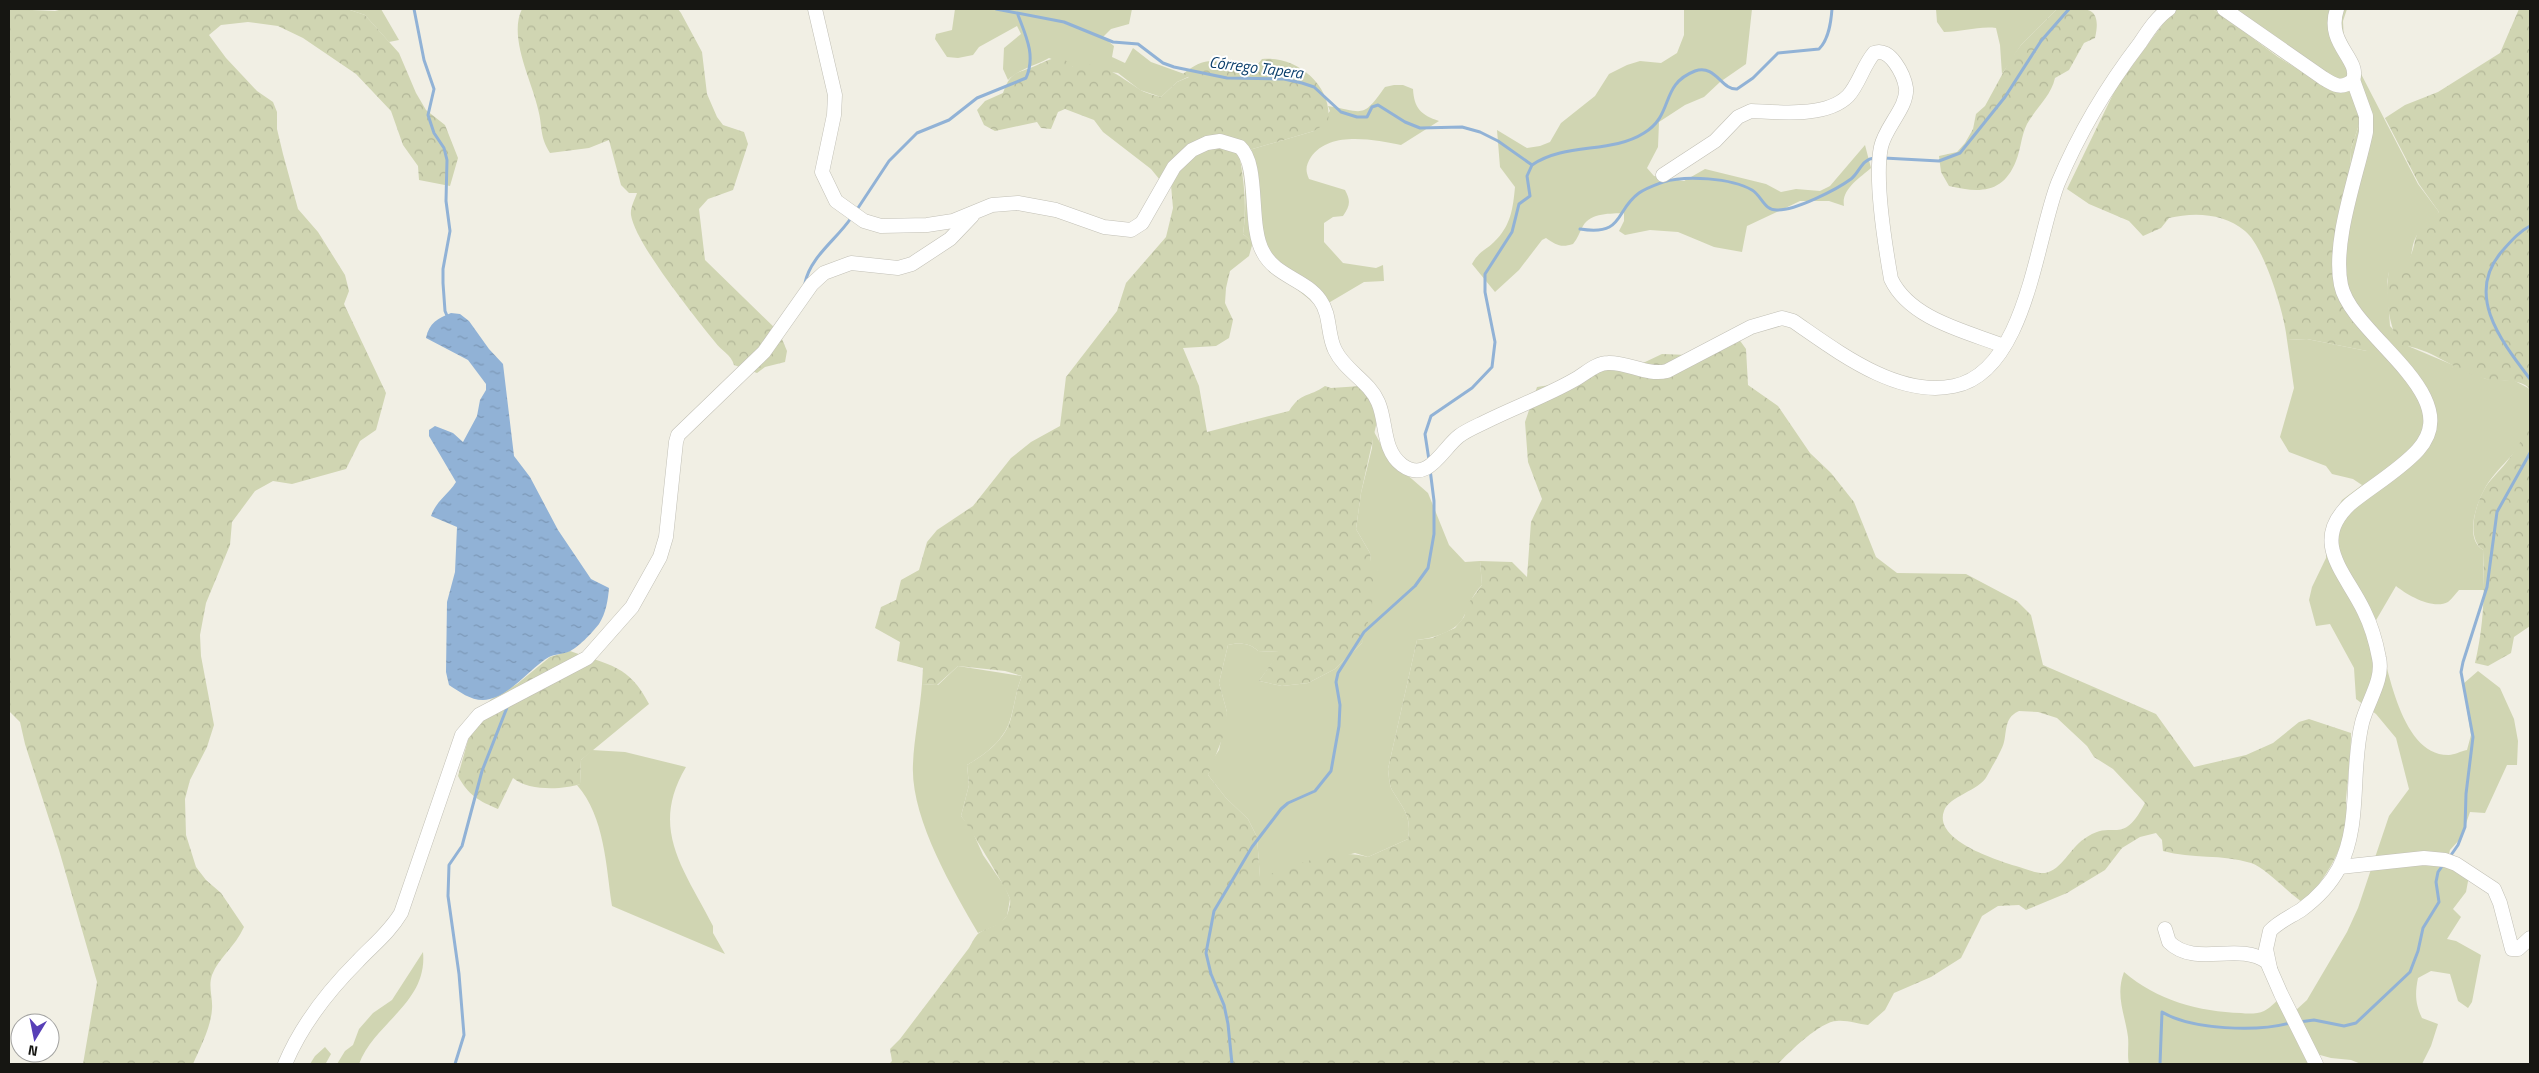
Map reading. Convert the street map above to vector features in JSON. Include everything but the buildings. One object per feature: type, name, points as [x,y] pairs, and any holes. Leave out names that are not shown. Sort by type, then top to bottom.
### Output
[{"type":"street","points":[[815,9],[835,95],[834,115],[822,172],[836,202],[864,221],[880,226],[927,225],[952,221],[992,205],[1005,203],[1036,205],[1104,227],[1131,230],[1142,223],[1174,167],[1188,153],[1207,143],[1220,141],[1240,147],[1248,158],[1257,239],[1262,252],[1270,263],[1313,292],[1320,300],[1327,313],[1334,348],[1343,362],[1375,397],[1386,439],[1392,453],[1402,464],[1413,470],[1422,470],[1431,466],[1460,435],[1606,363],[1619,363],[1659,373],[1667,371],[1751,328],[1782,318],[1793,321],[1862,366],[1903,382],[1932,387],[1954,386],[1970,380],[1990,364],[2004,346],[2024,306],[2044,230],[2063,173],[2115,76],[2152,27],[2169,9]]},
{"type":"street","points":[[2224,9],[2335,86],[2343,86],[2353,80]]},
{"type":"street","points":[[2270,968],[2266,940],[2270,931],[2322,892],[2340,867],[2351,829],[2358,738],[2380,666],[2368,620],[2335,561],[2331,536],[2340,514],[2420,448],[2428,433],[2430,414],[2424,394],[2363,323],[2349,304],[2341,285],[2342,236],[2366,132],[2366,116],[2353,80],[2355,70],[2335,33],[2337,9]]},
{"type":"street","points":[[1663,175],[1715,141],[1744,113],[1750,111],[1795,113],[1835,104],[1847,97],[1874,54],[1878,52],[1885,54],[1893,60],[1906,85],[1902,106],[1883,138],[1879,164],[1891,279],[1897,291],[1910,304],[1923,312],[2004,346]]},
{"type":"street","points":[[285,1064],[303,1028],[357,962],[394,925],[401,913],[462,735],[479,715],[587,658],[632,607],[647,584],[660,557],[666,537],[678,435],[764,352],[812,284],[824,272],[851,263],[898,268],[912,264],[950,239],[976,212]]},
{"type":"street","points":[[2340,867],[2424,858],[2444,860],[2456,864],[2494,889],[2500,903],[2512,949],[2518,949],[2530,938]]},
{"type":"street","points":[[2165,929],[2169,942],[2185,952],[2256,956],[2268,962],[2281,994],[2316,1064]]},
{"type":"green space","points":[[9,9],[55,11],[63,9],[347,9],[365,15],[399,53],[416,93],[426,110],[445,125],[458,158],[450,186],[419,180],[418,166],[403,145],[391,111],[356,74],[303,38],[278,26],[248,22],[221,25],[209,35],[226,58],[257,91],[273,102],[277,112],[277,129],[298,209],[318,232],[345,275],[349,291],[344,304],[386,393],[376,430],[360,441],[346,469],[292,484],[273,481],[255,491],[232,522],[230,545],[206,603],[200,635],[201,656],[214,725],[207,747],[190,780],[185,799],[186,835],[196,867],[206,880],[221,893],[244,927],[212,975],[210,984],[212,1005],[210,1023],[193,1064],[83,1064],[97,982],[20,722],[9,711]]},
{"type":"green space","points":[[347,9],[381,9],[399,40],[389,42],[365,15]]},
{"type":"green space","points":[[522,9],[678,9],[681,13],[702,52],[707,94],[717,117],[723,125],[744,132],[748,144],[733,190],[708,199],[699,209],[705,260],[779,332],[787,351],[785,362],[765,367],[757,373],[734,365],[731,358],[717,345],[654,261],[643,243],[631,215],[637,193],[629,193],[621,185],[609,140],[589,148],[550,153],[543,136],[538,109],[519,46],[518,20]]},
{"type":"green space","points":[[955,9],[1132,9],[1129,24],[1111,29],[1103,37],[1114,46],[1112,57],[1125,63],[1133,48],[1151,62],[1190,76],[1177,82],[1161,97],[1140,90],[1118,73],[1073,67],[1049,58],[1022,70],[1008,80],[1003,69],[1004,48],[1021,34],[1017,26],[979,47],[973,55],[958,58],[947,57],[935,39],[936,34],[952,30]]},
{"type":"green space","points":[[1684,9],[1752,9],[1746,64],[1720,82],[1704,97],[1685,105],[1659,122],[1658,147],[1647,168],[1654,176],[1684,181],[1705,169],[1766,184],[1781,192],[1796,189],[1820,191],[1830,186],[1865,145],[1871,168],[1848,189],[1845,194],[1844,206],[1829,201],[1800,201],[1747,226],[1742,252],[1714,247],[1678,232],[1650,230],[1625,235],[1619,231],[1624,221],[1624,213],[1596,216],[1587,221],[1573,244],[1562,246],[1546,238],[1542,240],[1519,270],[1495,292],[1472,264],[1500,236],[1508,223],[1512,209],[1515,187],[1500,167],[1497,130],[1527,148],[1550,142],[1561,123],[1595,96],[1609,74],[1640,61],[1661,63],[1677,53],[1684,35]]},
{"type":"green space","points":[[1936,9],[2057,9],[2021,45],[2002,74],[2000,45],[1996,28],[1944,32],[1937,22]]},
{"type":"green space","points":[[2057,9],[2083,9],[2093,13],[2097,27],[2095,38],[2084,43],[2069,70],[2055,78],[2047,96],[2027,124],[2016,161],[2011,172],[2004,180],[1997,185],[1980,190],[1949,186],[1941,172],[1939,156],[1957,152],[1965,143],[1973,129],[1976,114],[1985,106],[2010,60],[2021,45]]},
{"type":"green space","points":[[2174,9],[2212,9],[2238,24],[2255,40],[2278,57],[2331,90],[2362,115],[2351,149],[2350,175],[2336,235],[2333,280],[2346,307],[2373,342],[2375,348],[2367,351],[2307,339],[2287,340],[2278,298],[2266,265],[2252,239],[2237,225],[2218,217],[2179,216],[2169,218],[2161,228],[2143,236],[2129,221],[2089,204],[2067,189],[2117,86]]},
{"type":"green space","points":[[2212,9],[2347,9],[2343,21],[2344,41],[2418,184],[2439,212],[2419,232],[2406,264],[2389,272],[2387,282],[2390,326],[2408,346],[2486,379],[2515,381],[2530,389],[2532,414],[2530,428],[2521,445],[2495,474],[2484,490],[2473,522],[2474,538],[2483,550],[2484,590],[2459,590],[2448,602],[2435,604],[2413,597],[2396,586],[2375,622],[2397,702],[2406,723],[2418,740],[2432,751],[2449,755],[2467,750],[2471,735],[2463,684],[2478,671],[2500,688],[2514,719],[2518,741],[2517,765],[2507,765],[2485,813],[2470,812],[2461,838],[2450,850],[2447,861],[2469,876],[2466,892],[2453,909],[2461,917],[2447,939],[2456,941],[2481,955],[2472,1002],[2468,1008],[2458,1001],[2450,974],[2431,971],[2418,978],[2416,998],[2422,1018],[2438,1024],[2431,1046],[2422,1064],[2361,1064],[2351,1060],[2320,1055],[2313,1064],[2129,1064],[2128,1037],[2120,989],[2124,972],[2137,982],[2164,997],[2179,1003],[2210,1010],[2247,1014],[2259,1013],[2269,1008],[2284,994],[2295,1011],[2307,1000],[2347,932],[2358,908],[2389,816],[2409,789],[2396,738],[2376,714],[2356,699],[2354,668],[2330,624],[2316,626],[2309,600],[2312,587],[2326,558],[2327,525],[2342,500],[2362,485],[2353,479],[2332,474],[2326,466],[2289,452],[2280,437],[2294,388],[2287,340],[2307,339],[2367,351],[2333,280],[2336,235],[2350,175],[2351,149],[2362,115],[2255,40],[2238,24]]},
{"type":"green space","points":[[2519,9],[2530,9],[2530,389],[2520,383],[2475,376],[2422,350],[2399,345],[2390,319],[2387,300],[2389,271],[2407,261],[2411,255],[2420,228],[2427,219],[2439,212],[2419,184],[2385,118],[2405,105],[2438,92],[2500,53]]},
{"type":"green space","points":[[1062,57],[1073,67],[1082,65],[1099,66],[1141,90],[1161,97],[1177,82],[1189,77],[1183,74],[1204,62],[1219,62],[1233,67],[1253,70],[1262,59],[1275,59],[1288,62],[1310,76],[1319,86],[1325,97],[1328,109],[1328,122],[1314,131],[1239,153],[1245,213],[1243,234],[1253,242],[1249,256],[1230,271],[1225,303],[1233,320],[1229,338],[1216,346],[1183,348],[1199,386],[1207,432],[1289,411],[1302,397],[1325,386],[1331,388],[1361,386],[1374,402],[1377,421],[1361,493],[1356,529],[1370,553],[1373,578],[1372,608],[1362,643],[1335,669],[1308,683],[1282,686],[1259,681],[1279,652],[1258,651],[1252,646],[1244,644],[1228,645],[1219,683],[1227,712],[1226,729],[1208,775],[1226,798],[1248,819],[1257,837],[1260,877],[1327,856],[1354,854],[1368,857],[1408,839],[1408,818],[1391,788],[1388,769],[1417,640],[1432,638],[1455,628],[1464,617],[1467,605],[1482,585],[1480,561],[1512,562],[1527,577],[1531,522],[1542,499],[1528,462],[1525,422],[1537,387],[1550,385],[1587,365],[1643,363],[1662,354],[1688,355],[1733,331],[1746,349],[1748,385],[1778,406],[1810,453],[1831,473],[1854,502],[1876,557],[1897,573],[1966,574],[2017,601],[2031,615],[2043,665],[2156,714],[2194,767],[2246,755],[2273,743],[2299,722],[2309,719],[2351,733],[2346,830],[2326,874],[2304,903],[2257,865],[2229,858],[2185,855],[2163,851],[2162,840],[2156,833],[2140,837],[2122,848],[2105,870],[2067,893],[2026,910],[2019,905],[1998,906],[1982,916],[1961,958],[1931,977],[1894,993],[1885,1010],[1868,1025],[1845,1021],[1830,1022],[1814,1031],[1778,1064],[889,1064],[892,1061],[890,1049],[900,1039],[976,936],[1006,917],[1010,906],[1008,894],[961,816],[969,785],[967,765],[994,746],[1004,733],[1011,718],[1022,676],[1005,671],[958,666],[937,685],[922,684],[923,668],[897,661],[900,642],[875,628],[881,607],[896,600],[901,580],[919,570],[927,542],[937,530],[973,506],[1011,458],[1031,442],[1060,426],[1066,377],[1117,311],[1126,283],[1166,237],[1173,208],[1171,185],[1160,180],[1151,169],[1103,132],[1094,120],[1065,109],[1058,112],[1051,129],[1041,128],[1037,122],[995,131],[984,125],[977,110],[985,101],[1003,93],[1012,76]],"holes":[[[2019,711],[2038,712],[2057,718],[2087,746],[2094,757],[2113,769],[2145,803],[2130,825],[2123,829],[2094,833],[2079,843],[2056,868],[2045,873],[2034,872],[1982,854],[1957,840],[1948,831],[1943,821],[1944,811],[1947,806],[1958,797],[1978,786],[1987,776],[1998,757],[2003,745],[2006,728],[2013,714]]]},
{"type":"green space","points":[[1403,85],[1413,89],[1415,101],[1420,110],[1427,116],[1439,121],[1401,145],[1366,139],[1341,140],[1329,143],[1311,157],[1307,165],[1309,179],[1345,190],[1349,200],[1343,216],[1333,217],[1324,223],[1324,242],[1343,263],[1376,268],[1383,265],[1384,281],[1364,282],[1320,308],[1278,274],[1269,272],[1263,256],[1243,234],[1245,193],[1239,153],[1314,131],[1330,111],[1328,106],[1356,111],[1367,109],[1385,87]]},
{"type":"green space","points":[[2530,427],[2530,626],[2514,637],[2511,653],[2488,666],[2475,663],[2482,621],[2484,579],[2483,550],[2478,545],[2473,530],[2475,513],[2486,486],[2506,463]]},
{"type":"green space","points":[[1373,430],[1389,459],[1428,493],[1449,545],[1465,562],[1480,561],[1482,585],[1473,596],[1461,622],[1437,636],[1417,640],[1388,769],[1391,788],[1408,818],[1408,839],[1368,857],[1355,853],[1260,878],[1257,837],[1248,819],[1226,798],[1208,775],[1211,762],[1219,750],[1227,712],[1219,683],[1228,645],[1244,644],[1252,646],[1258,651],[1280,652],[1259,681],[1282,686],[1308,683],[1335,669],[1362,643],[1371,565],[1370,553],[1356,529],[1361,493],[1372,448]]},
{"type":"green space","points":[[570,651],[617,668],[634,681],[649,704],[581,760],[580,784],[546,788],[527,785],[513,778],[498,809],[480,800],[470,793],[458,776],[468,740],[490,700],[517,684],[550,657]]},
{"type":"green space","points":[[958,666],[1022,676],[1011,717],[1004,733],[994,746],[967,765],[969,785],[961,816],[971,828],[983,855],[1005,887],[1010,899],[1007,916],[1000,924],[978,933],[945,874],[925,829],[914,785],[913,764],[922,684],[938,685]]},
{"type":"green space","points":[[592,750],[625,752],[686,767],[675,789],[671,810],[671,830],[682,867],[713,926],[713,933],[725,954],[612,906],[606,859],[599,827],[586,798],[577,785],[580,784],[581,760]]},
{"type":"green space","points":[[423,952],[422,970],[417,985],[409,999],[376,1036],[359,1064],[337,1064],[345,1051],[353,1045],[359,1029],[373,1013],[392,1000]]},
{"type":"green space","points":[[325,1047],[331,1054],[326,1063],[328,1064],[310,1064],[315,1056]]},
{"type":"water","points":[[451,313],[460,314],[469,321],[489,349],[503,364],[514,456],[530,477],[558,530],[591,579],[609,588],[606,606],[599,624],[580,644],[568,652],[549,657],[501,695],[483,700],[469,697],[449,685],[446,672],[447,602],[455,572],[457,527],[431,516],[436,506],[456,482],[429,436],[429,430],[435,426],[453,433],[463,442],[477,416],[480,400],[486,390],[486,384],[468,360],[426,338],[429,328],[435,322]]},
{"type":"waterway","points":[[414,9],[424,60],[434,89],[428,115],[434,133],[444,148],[447,160],[446,201],[450,231],[443,269],[443,283],[445,311],[448,318]]},
{"type":"waterway","name":"Córrego Tapera","points":[[996,9],[1064,22],[1113,42],[1138,44],[1163,63],[1174,67],[1227,78],[1284,79],[1302,83],[1314,87],[1341,112],[1357,117],[1367,117],[1372,107],[1378,105],[1405,122],[1420,128],[1462,127],[1480,132],[1498,141],[1532,165]]},
{"type":"waterway","name":"Córrego Tapera","points":[[1429,460],[1425,434],[1431,416],[1472,388],[1492,367],[1495,342],[1485,292],[1485,274],[1512,232],[1519,204],[1530,196],[1527,176],[1532,165],[1559,153],[1617,144],[1644,133],[1660,117],[1676,84],[1695,71],[1708,71],[1727,86],[1737,89],[1753,78],[1778,53],[1819,49],[1827,35],[1832,9]]},
{"type":"waterway","points":[[1884,158],[1939,161],[1960,153],[2005,97],[2041,41],[2069,9]]},
{"type":"waterway","points":[[856,211],[889,161],[917,133],[949,120],[977,98],[1026,78],[1030,62],[1029,46],[1018,15]]},
{"type":"waterway","points":[[1580,229],[1605,229],[1617,220],[1631,200],[1642,191],[1673,180],[1696,178],[1721,180],[1752,190],[1766,206],[1773,210],[1795,207],[1816,199],[1851,179],[1864,163],[1875,158]]},
{"type":"waterway","points":[[805,283],[812,265],[851,218]]},
{"type":"waterway","points":[[2530,226],[2523,230],[2504,249],[2492,266],[2487,283],[2487,299],[2498,333],[2530,379]]},
{"type":"waterway","points":[[2449,858],[2458,845],[2465,827],[2466,794],[2473,737],[2461,672],[2487,587],[2497,512],[2530,453]]},
{"type":"waterway","points":[[1232,1064],[1224,1005],[1211,974],[1206,953],[1214,911],[1252,847],[1281,809],[1288,803],[1315,791],[1331,771],[1339,726],[1340,705],[1336,682],[1338,673],[1364,632],[1415,586],[1428,568],[1434,534],[1434,501],[1430,469]]},
{"type":"waterway","points":[[455,1064],[464,1035],[459,974],[448,896],[449,865],[462,846],[482,771],[508,705]]},
{"type":"waterway","points":[[2299,1022],[2314,1020],[2344,1026],[2356,1023],[2410,972],[2418,951],[2423,928],[2439,902],[2436,882],[2438,872],[2443,865]]},
{"type":"waterway","points":[[2160,1064],[2162,1012],[2190,1023],[2225,1028],[2260,1028],[2290,1023]]}]
